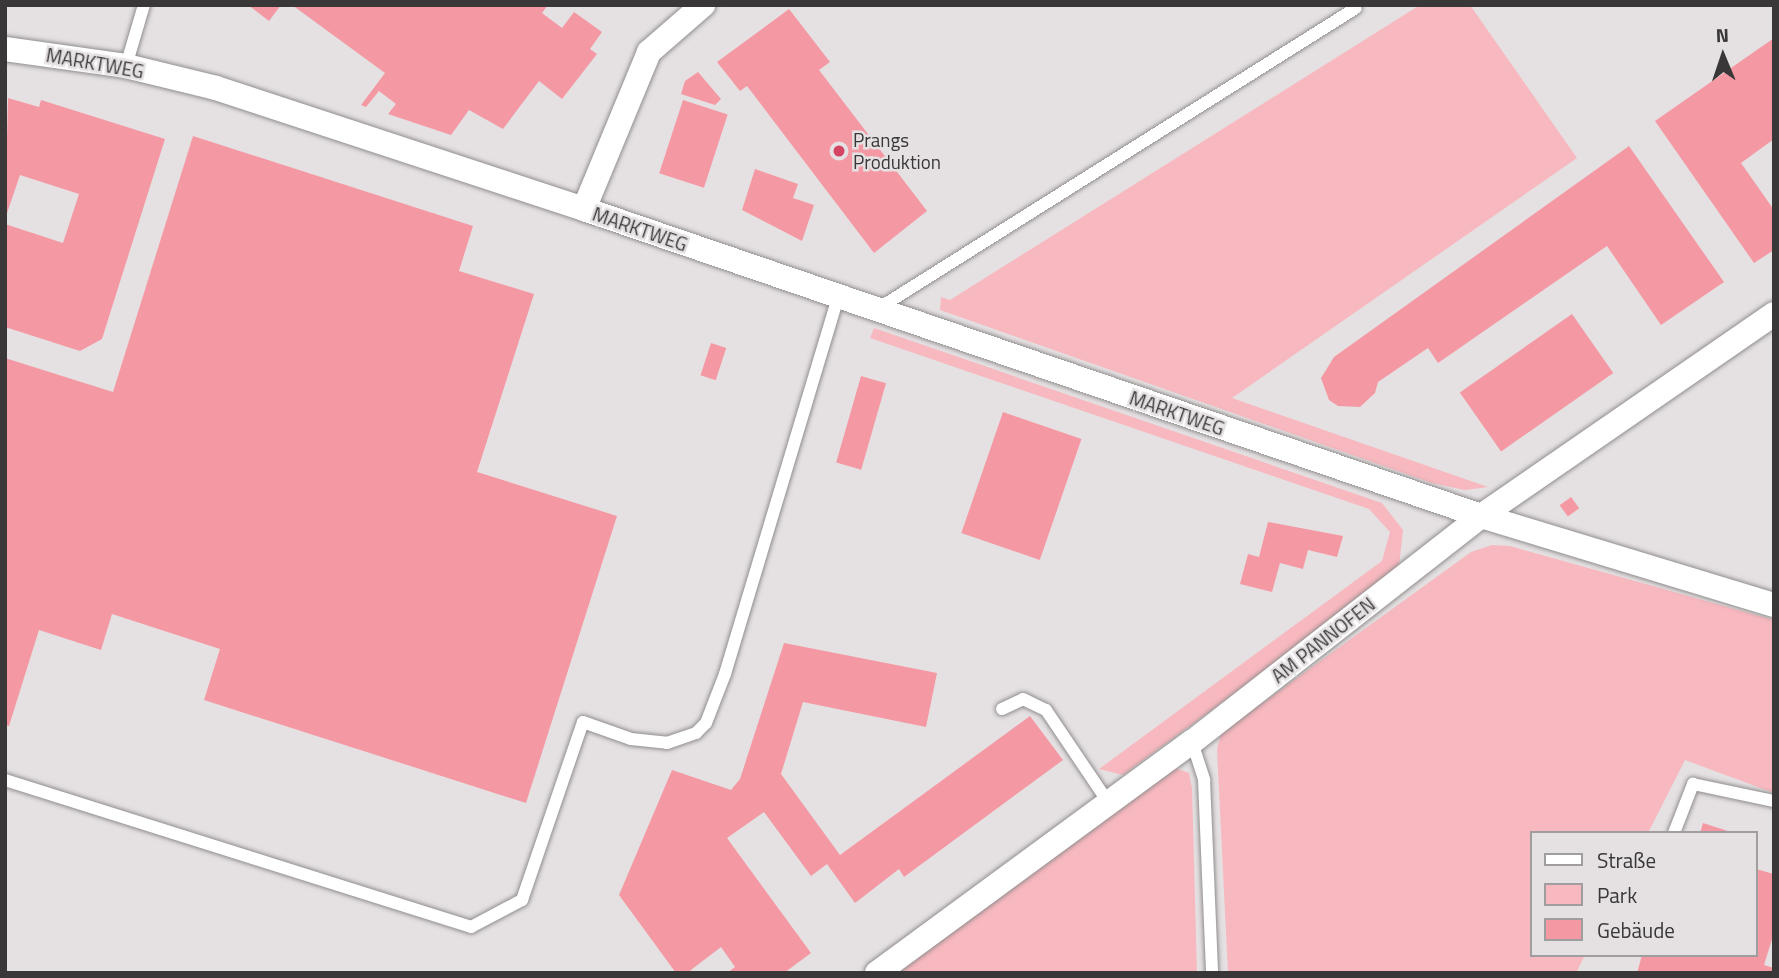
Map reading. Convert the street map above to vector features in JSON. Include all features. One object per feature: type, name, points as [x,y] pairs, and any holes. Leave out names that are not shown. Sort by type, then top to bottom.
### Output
[{"type":"street","name":"MARKTWEG","points":[[584,209],[649,52],[704,5]]},
{"type":"street","name":"MARKTWEG","points":[[5,49],[126,66],[216,88],[584,209],[1481,516],[1774,605]]},
{"type":"street","name":"AM PANNOFEN","points":[[877,973],[1192,741],[1481,516],[1774,314]]},
{"type":"lane","points":[[126,66],[144,5]]},
{"type":"lane","points":[[876,310],[1356,8]]},
{"type":"lane","points":[[5,780],[471,927],[522,900],[583,722],[631,739],[667,743],[696,733],[706,723],[725,674],[838,298]]},
{"type":"lane","points":[[1002,709],[1023,699],[1046,710],[1108,802]]},
{"type":"lane","points":[[1192,741],[1204,780],[1212,973]]},
{"type":"lane","points":[[1675,831],[1693,784],[1774,801]]},
{"type":"green space","points":[[1420,5],[1470,5],[1577,158],[1232,398],[1488,487],[1465,490],[1432,483],[940,310],[941,297],[950,300]]},
{"type":"green space","points":[[874,328],[1382,503],[1403,530],[1399,566],[1385,583],[1123,775],[1099,769],[1382,561],[1390,532],[1369,509],[870,338]]},
{"type":"green space","points":[[1492,545],[1510,546],[1774,620],[1774,793],[1685,760],[1649,831],[1530,831],[1530,957],[1584,957],[1576,973],[1228,973],[1217,750],[1221,733],[1471,552]]},
{"type":"green space","points":[[1175,768],[1189,773],[1192,788],[1197,973],[894,973]]},
{"type":"building","points":[[248,5],[281,5],[269,21]]},
{"type":"building","points":[[292,5],[548,5],[542,13],[562,28],[574,12],[602,32],[590,49],[597,54],[562,99],[539,81],[503,129],[469,110],[451,135],[388,114],[396,104],[379,91],[366,107],[361,105],[385,73]]},
{"type":"building","name":"Prangs Produktion","points":[[789,9],[830,62],[819,70],[927,211],[874,253],[747,86],[740,91],[717,62]]},
{"type":"building","points":[[1774,38],[1774,139],[1741,163],[1774,210],[1774,250],[1754,263],[1655,121]]},
{"type":"building","points":[[698,72],[721,99],[715,105],[681,94],[685,81]]},
{"type":"building","points":[[8,98],[39,107],[41,100],[165,139],[102,339],[80,351],[5,327],[5,224],[63,243],[79,194],[20,175],[5,219]]},
{"type":"building","points":[[683,100],[728,115],[704,188],[659,173]]},
{"type":"building","points":[[193,136],[473,226],[459,271],[534,294],[477,472],[617,516],[526,803],[204,700],[220,649],[112,614],[101,650],[39,630],[9,726],[5,725],[5,358],[113,392]]},
{"type":"building","points":[[1629,146],[1724,282],[1661,325],[1607,246],[1438,363],[1428,348],[1378,382],[1375,393],[1360,407],[1338,406],[1329,400],[1321,378],[1334,357]]},
{"type":"building","points":[[755,169],[798,184],[793,198],[814,205],[802,241],[742,210]]},
{"type":"building","points":[[1572,314],[1613,373],[1501,452],[1460,393]]},
{"type":"building","points":[[711,343],[726,348],[716,380],[700,375]]},
{"type":"building","points":[[861,376],[886,383],[861,470],[836,463]]},
{"type":"building","points":[[1003,412],[1081,439],[1040,560],[961,533]]},
{"type":"building","points":[[1571,497],[1579,508],[1568,517],[1560,505]]},
{"type":"building","points":[[1268,522],[1343,536],[1337,557],[1308,550],[1303,569],[1280,563],[1272,592],[1240,584],[1248,554],[1259,557]]},
{"type":"building","points":[[784,643],[937,673],[926,727],[803,702],[781,774],[840,855],[1030,716],[1063,760],[904,877],[899,869],[855,903],[827,864],[811,876],[764,812],[727,838],[811,953],[784,973],[727,973],[735,967],[721,947],[687,973],[676,973],[619,895],[672,770],[731,790],[740,779]]},
{"type":"building","points":[[1703,823],[1728,831],[1701,831]]},
{"type":"building","points":[[1758,870],[1774,874],[1774,933],[1764,965],[1774,968],[1774,973],[1637,973],[1641,957],[1758,957]]},
{"type":"place","name":"Prangs Produktion","points":[[839,151]]}]
